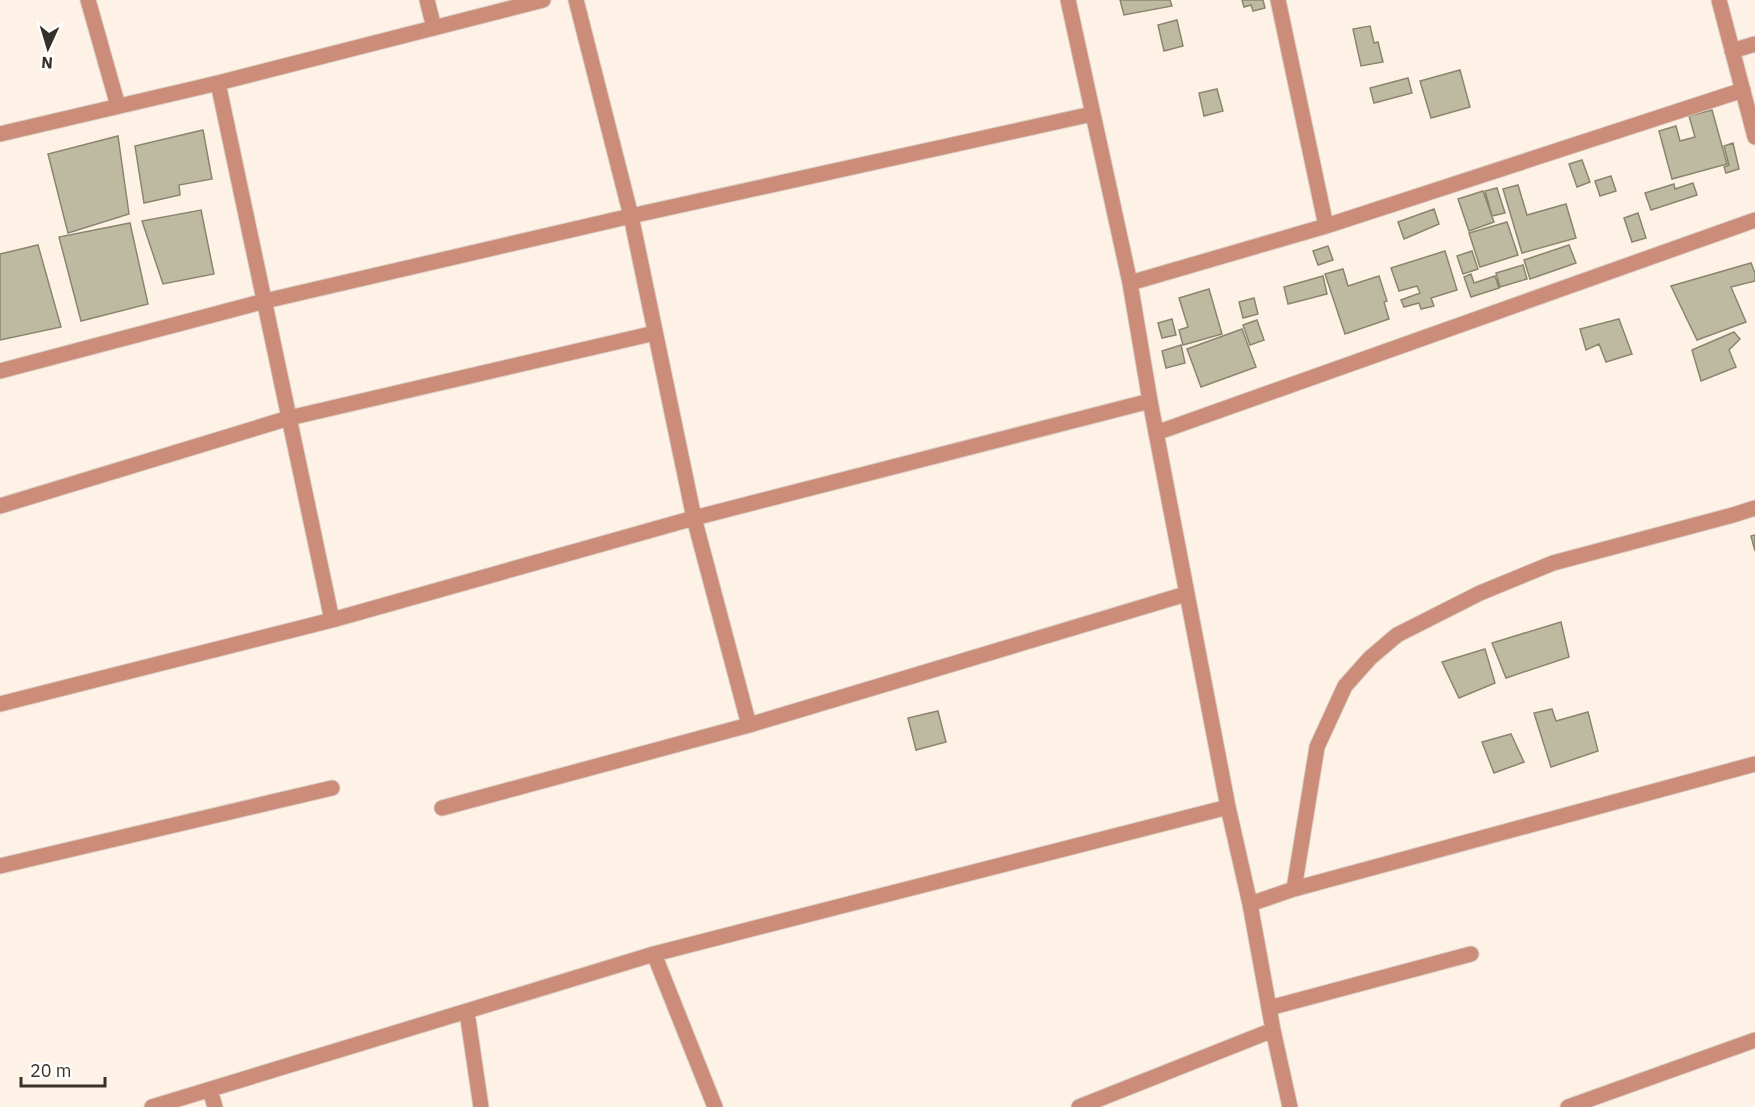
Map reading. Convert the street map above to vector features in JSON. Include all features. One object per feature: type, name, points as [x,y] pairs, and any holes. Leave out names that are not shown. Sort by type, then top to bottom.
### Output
[{"type":"street","points":[[88,0],[118,106]]},
{"type":"street","points":[[427,0],[434,28]]},
{"type":"street","points":[[0,134],[218,84],[543,0]]},
{"type":"street","points":[[576,0],[631,216],[694,518],[748,725]]},
{"type":"street","points":[[1068,0],[1130,284],[1186,594],[1290,1107]]},
{"type":"street","points":[[1278,0],[1326,226]]},
{"type":"street","points":[[1719,0],[1755,137]]},
{"type":"street","points":[[1732,51],[1755,44]]},
{"type":"street","points":[[218,84],[332,620]]},
{"type":"street","points":[[1130,284],[1326,226],[1743,90]]},
{"type":"street","points":[[0,371],[265,301],[631,216],[1092,114]]},
{"type":"street","points":[[1156,433],[1755,220]]},
{"type":"street","points":[[0,506],[289,418],[655,333]]},
{"type":"street","points":[[0,704],[332,620],[694,518],[1150,401]]},
{"type":"street","points":[[1294,889],[1317,747],[1345,686],[1370,658],[1397,635],[1480,593],[1553,562],[1755,508]]},
{"type":"street","points":[[441,808],[748,725],[1186,594]]},
{"type":"street","points":[[1250,904],[1294,889],[1755,764]]},
{"type":"street","points":[[1,862],[332,788]]},
{"type":"street","points":[[152,1107],[654,954],[1228,807]]},
{"type":"street","points":[[654,954],[716,1107]]},
{"type":"street","points":[[1269,1008],[1471,954]]},
{"type":"street","points":[[467,1012],[481,1107]]},
{"type":"street","points":[[1079,1107],[1273,1030]]},
{"type":"street","points":[[1568,1107],[1755,1040]]},
{"type":"street","points":[[210,1090],[215,1107]]},
{"type":"building","points":[[1120,0],[1170,0],[1172,6],[1124,15]]},
{"type":"building","points":[[1242,0],[1263,0],[1265,8],[1253,11],[1251,5],[1244,7]]},
{"type":"building","points":[[1177,20],[1183,46],[1164,51],[1158,25]]},
{"type":"building","points":[[1370,26],[1374,43],[1378,42],[1383,62],[1361,66],[1353,29]]},
{"type":"building","points":[[1460,70],[1470,107],[1431,118],[1420,81]]},
{"type":"building","points":[[1408,78],[1412,93],[1374,103],[1370,88]]},
{"type":"building","points":[[1217,89],[1223,111],[1204,116],[1199,93]]},
{"type":"building","points":[[1712,110],[1727,164],[1672,179],[1659,131],[1676,126],[1680,141],[1695,137],[1689,116]]},
{"type":"building","points":[[203,130],[212,179],[179,185],[180,195],[144,203],[135,146]]},
{"type":"building","points":[[118,136],[129,214],[68,233],[48,154]]},
{"type":"building","points":[[1733,143],[1739,169],[1726,173],[1724,167],[1729,165],[1724,146]]},
{"type":"building","points":[[1582,160],[1590,182],[1577,187],[1569,164]]},
{"type":"building","points":[[1611,176],[1616,191],[1600,196],[1595,181]]},
{"type":"building","points":[[1693,183],[1697,195],[1651,210],[1645,193],[1674,184],[1675,189]]},
{"type":"building","points":[[1518,185],[1527,215],[1566,204],[1576,238],[1522,253],[1503,189]]},
{"type":"building","points":[[1497,188],[1505,213],[1492,216],[1485,191]]},
{"type":"building","points":[[1483,191],[1494,222],[1469,231],[1458,199]]},
{"type":"building","points":[[1434,209],[1439,224],[1404,239],[1398,222]]},
{"type":"building","points":[[201,210],[214,274],[163,284],[142,221]]},
{"type":"building","points":[[1638,213],[1646,238],[1632,242],[1624,218]]},
{"type":"building","points":[[1507,222],[1518,255],[1480,267],[1469,233]]},
{"type":"building","points":[[130,223],[148,304],[81,321],[59,237]]},
{"type":"building","points":[[38,245],[61,327],[0,340],[0,254]]},
{"type":"building","points":[[1569,245],[1576,263],[1530,279],[1524,260]]},
{"type":"building","points":[[1328,246],[1333,260],[1318,265],[1313,251]]},
{"type":"building","points":[[1445,251],[1457,290],[1431,298],[1434,306],[1421,309],[1419,303],[1404,307],[1401,300],[1420,293],[1417,286],[1399,291],[1391,268]]},
{"type":"building","points":[[1472,251],[1478,269],[1463,274],[1457,256]]},
{"type":"building","points":[[1751,263],[1755,281],[1731,287],[1746,322],[1697,340],[1671,286]]},
{"type":"building","points":[[1523,265],[1527,279],[1500,287],[1496,273]]},
{"type":"building","points":[[1343,269],[1348,286],[1379,276],[1387,301],[1384,302],[1389,319],[1345,334],[1325,274]]},
{"type":"building","points":[[1471,274],[1474,283],[1495,276],[1499,288],[1471,297],[1464,277]]},
{"type":"building","points":[[1323,276],[1327,294],[1288,304],[1284,287]]},
{"type":"building","points":[[1209,289],[1222,334],[1183,345],[1179,330],[1188,327],[1179,298]]},
{"type":"building","points":[[1254,298],[1258,314],[1243,318],[1239,302]]},
{"type":"building","points":[[1172,319],[1176,335],[1162,338],[1158,323]]},
{"type":"building","points":[[1619,319],[1632,354],[1606,362],[1599,344],[1586,350],[1580,329]]},
{"type":"building","points":[[1257,320],[1264,340],[1250,345],[1243,325]]},
{"type":"building","points":[[1242,329],[1256,367],[1201,387],[1187,349]]},
{"type":"building","points":[[1734,332],[1740,339],[1729,350],[1736,367],[1701,381],[1692,350]]},
{"type":"building","points":[[1181,345],[1185,363],[1166,368],[1162,351]]},
{"type":"building","points":[[1755,535],[1755,551],[1751,536]]},
{"type":"building","points":[[1561,622],[1569,657],[1506,678],[1492,643]]},
{"type":"building","points":[[1485,649],[1495,683],[1459,698],[1442,662]]},
{"type":"building","points":[[1552,709],[1556,721],[1588,712],[1598,751],[1551,767],[1534,713]]},
{"type":"building","points":[[938,711],[946,742],[916,750],[908,718]]},
{"type":"building","points":[[1511,734],[1524,762],[1494,773],[1482,742]]}]
